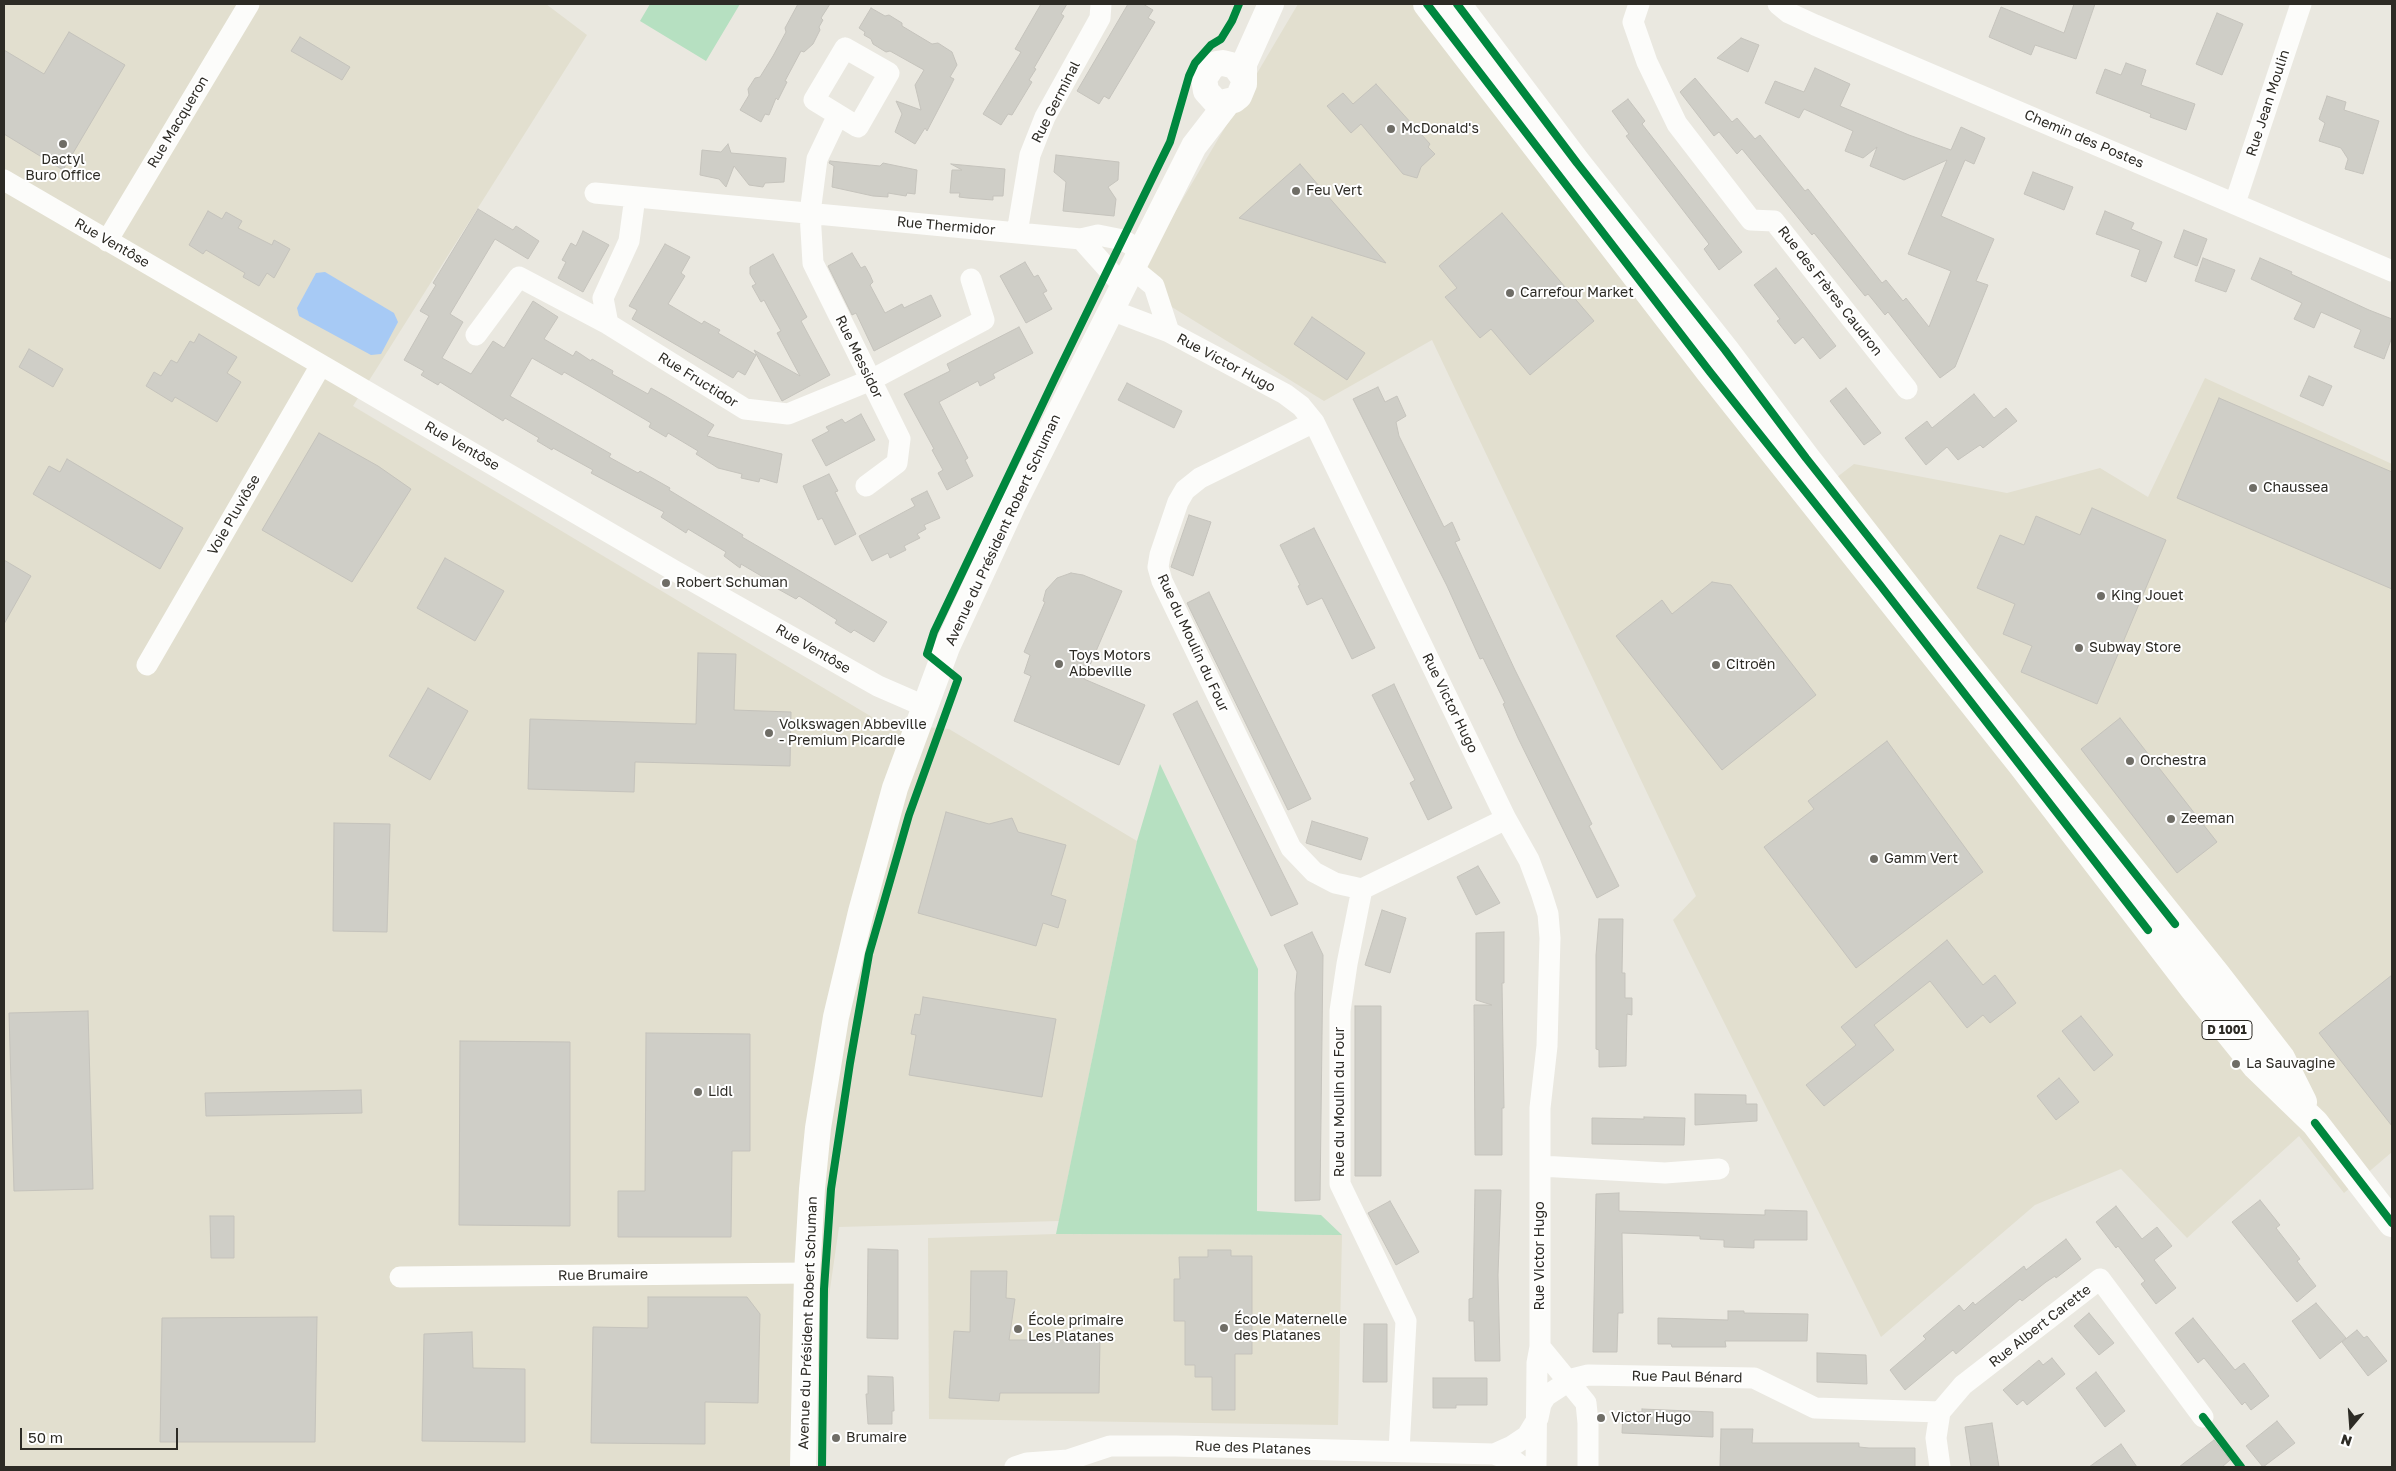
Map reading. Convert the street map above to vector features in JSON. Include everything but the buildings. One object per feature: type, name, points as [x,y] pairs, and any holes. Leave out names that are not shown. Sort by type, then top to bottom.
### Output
[{"type":"main road","name":"D 1001","points":[[1427,4],[1710,372],[2010,751],[2194,989],[2256,1066],[2315,1123],[2392,1222]]},
{"type":"main road","name":"D 1001","points":[[1457,4],[1577,164],[1725,350],[1806,458],[1961,656],[2222,982],[2280,1058],[2315,1123]]},
{"type":"street","name":"Rue Macqueron","points":[[107,241],[249,4]]},
{"type":"street","name":"Rue Germinal","points":[[1017,233],[1030,155],[1045,117],[1100,18],[1101,4]]},
{"type":"street","points":[[1259,4],[1240,40],[1233,70],[1242,90],[1234,100],[1217,97],[1204,78],[1211,68],[1233,70],[1244,64],[1271,4]]},
{"type":"street","name":"Rue des Frères Caudron","points":[[1638,4],[1633,22],[1647,62],[1676,124],[1751,220],[1774,221],[1907,388]]},
{"type":"street","name":"Chemin des Postes","points":[[1778,4],[1789,13],[1815,25],[2392,271]]},
{"type":"street","name":"Rue Jean Moulin","points":[[2235,203],[2301,4]]},
{"type":"street","name":"Avenue du Président Robert Schuman","points":[[804,1467],[806,1273],[818,1128],[836,1017],[872,868],[895,788],[947,647],[1012,507],[1217,97]]},
{"type":"street","points":[[810,214],[817,159],[838,115]]},
{"type":"street","name":"Rue Ventôse","points":[[4,180],[675,571],[861,677],[924,706]]},
{"type":"street","name":"Rue Thermidor","points":[[595,193],[1081,239],[1098,235],[1123,240],[1132,268]]},
{"type":"street","points":[[608,324],[603,298],[629,241],[635,197]]},
{"type":"street","name":"Rue Messidor","points":[[810,214],[813,263],[900,439],[897,463],[866,486]]},
{"type":"street","points":[[1081,239],[1132,268]]},
{"type":"street","name":"Rue Victor Hugo","points":[[1132,268],[1154,286],[1169,332]]},
{"type":"street","name":"Rue Fructidor","points":[[476,335],[519,277],[608,324],[745,409],[788,414],[870,380],[984,320],[971,279]]},
{"type":"street","name":"Rue Victor Hugo","points":[[1111,310],[1169,332],[1285,394],[1301,406],[1314,422],[1506,819],[1529,860],[1548,914],[1550,938],[1547,1046],[1540,1108],[1540,1347],[1537,1363],[1538,1418],[1536,1467]]},
{"type":"street","name":"Voie Pluviôse","points":[[147,664],[321,364]]},
{"type":"street","name":"Rue du Moulin du Four","points":[[1314,422],[1200,478],[1186,490],[1178,502],[1158,567],[1162,581],[1291,848],[1314,872],[1335,884],[1362,889],[1340,1011],[1340,1184],[1406,1321],[1399,1451]]},
{"type":"street","points":[[1362,889],[1506,819]]},
{"type":"street","points":[[1540,1166],[1665,1173],[1719,1169]]},
{"type":"street","name":"Rue Brumaire","points":[[400,1277],[806,1273]]},
{"type":"street","name":"Rue Albert Carette","points":[[1940,1412],[1963,1386],[2100,1279],[2203,1417]]},
{"type":"street","points":[[1540,1347],[1572,1391],[1588,1423],[1588,1467]]},
{"type":"street","name":"Rue Paul Bénard","points":[[1572,1391],[1597,1386],[1606,1377],[1754,1378],[1815,1408],[1940,1412]]},
{"type":"street","name":"Rue Victor Hugo","points":[[1538,1418],[1541,1404],[1546,1396],[1572,1391]]},
{"type":"street","points":[[1940,1412],[1936,1438],[1940,1467]]},
{"type":"street","name":"Rue des Platanes","points":[[1494,1454],[1512,1446],[1527,1436],[1538,1418]]},
{"type":"street","name":"Rue des Platanes","points":[[1015,1467],[1027,1463],[1068,1460],[1110,1446],[1494,1454],[1514,1461],[1522,1467]]},
{"type":"shaded area","points":[[4,4],[546,4],[587,35],[353,406],[882,723],[949,729],[1137,841],[1059,1221],[839,1227],[808,1441],[808,1467],[4,1467]]},
{"type":"shaded area","points":[[1298,4],[1443,4],[1815,494],[1854,464],[2007,493],[2100,468],[2148,497],[2205,378],[2392,464],[2392,1152],[2344,1193],[2299,1136],[2187,1238],[2121,1169],[2035,1205],[1881,1337],[1673,920],[1696,896],[1432,340],[1324,401],[1133,283]]},
{"type":"shaded area","points":[[1056,1234],[1342,1235],[1338,1425],[929,1419],[928,1238]]},
{"type":"green space","points":[[650,4],[740,4],[706,61],[640,21]]},
{"type":"green space","points":[[1160,764],[1258,969],[1257,1211],[1321,1215],[1342,1235],[1056,1234],[1137,841]]},
{"type":"water","points":[[325,272],[394,313],[398,322],[381,354],[371,355],[299,316],[297,308],[316,273]]},
{"type":"cycle path","points":[[822,1467],[824,1289],[831,1189],[850,1063],[869,954],[909,815],[958,679],[927,654],[934,632],[1170,142],[1189,76],[1195,63],[1211,45],[1221,39],[1232,21],[1239,4]]},
{"type":"cycle path","points":[[1427,4],[1710,372],[1880,585],[2148,930]]},
{"type":"cycle path","points":[[1457,4],[1577,163],[1725,350],[1806,458],[2175,924]]},
{"type":"cycle path","points":[[2315,1123],[2392,1223]]},
{"type":"cycle path","points":[[2203,1417],[2241,1467]]},
{"type":"place","name":"McDonald's","points":[[1391,129]]},
{"type":"place","name":"Dactyl Buro Office","points":[[63,144]]},
{"type":"place","name":"Feu Vert","points":[[1296,191]]},
{"type":"place","name":"Carrefour Market","points":[[1510,293]]},
{"type":"place","name":"Chaussea","points":[[2253,488]]},
{"type":"place","name":"Robert Schuman","points":[[666,583]]},
{"type":"place","name":"King Jouet","points":[[2101,596]]},
{"type":"place","name":"Subway Store","points":[[2079,648]]},
{"type":"place","name":"Toys Motors Abbeville","points":[[1059,664]]},
{"type":"place","name":"Citroën","points":[[1716,665]]},
{"type":"place","name":"Volkswagen Abbeville - Premium Picardie","points":[[769,733]]},
{"type":"place","name":"Orchestra","points":[[2130,761]]},
{"type":"place","name":"Zeeman","points":[[2171,819]]},
{"type":"place","name":"Gamm Vert","points":[[1874,859]]},
{"type":"place","name":"La Sauvagine","points":[[2236,1064]]},
{"type":"place","name":"Lidl","points":[[698,1092]]},
{"type":"place","name":"École Maternelle des Platanes","points":[[1224,1328]]},
{"type":"place","name":"École primaire Les Platanes","points":[[1018,1329]]},
{"type":"place","name":"Victor Hugo","points":[[1601,1418]]},
{"type":"place","name":"Brumaire","points":[[836,1438]]}]
